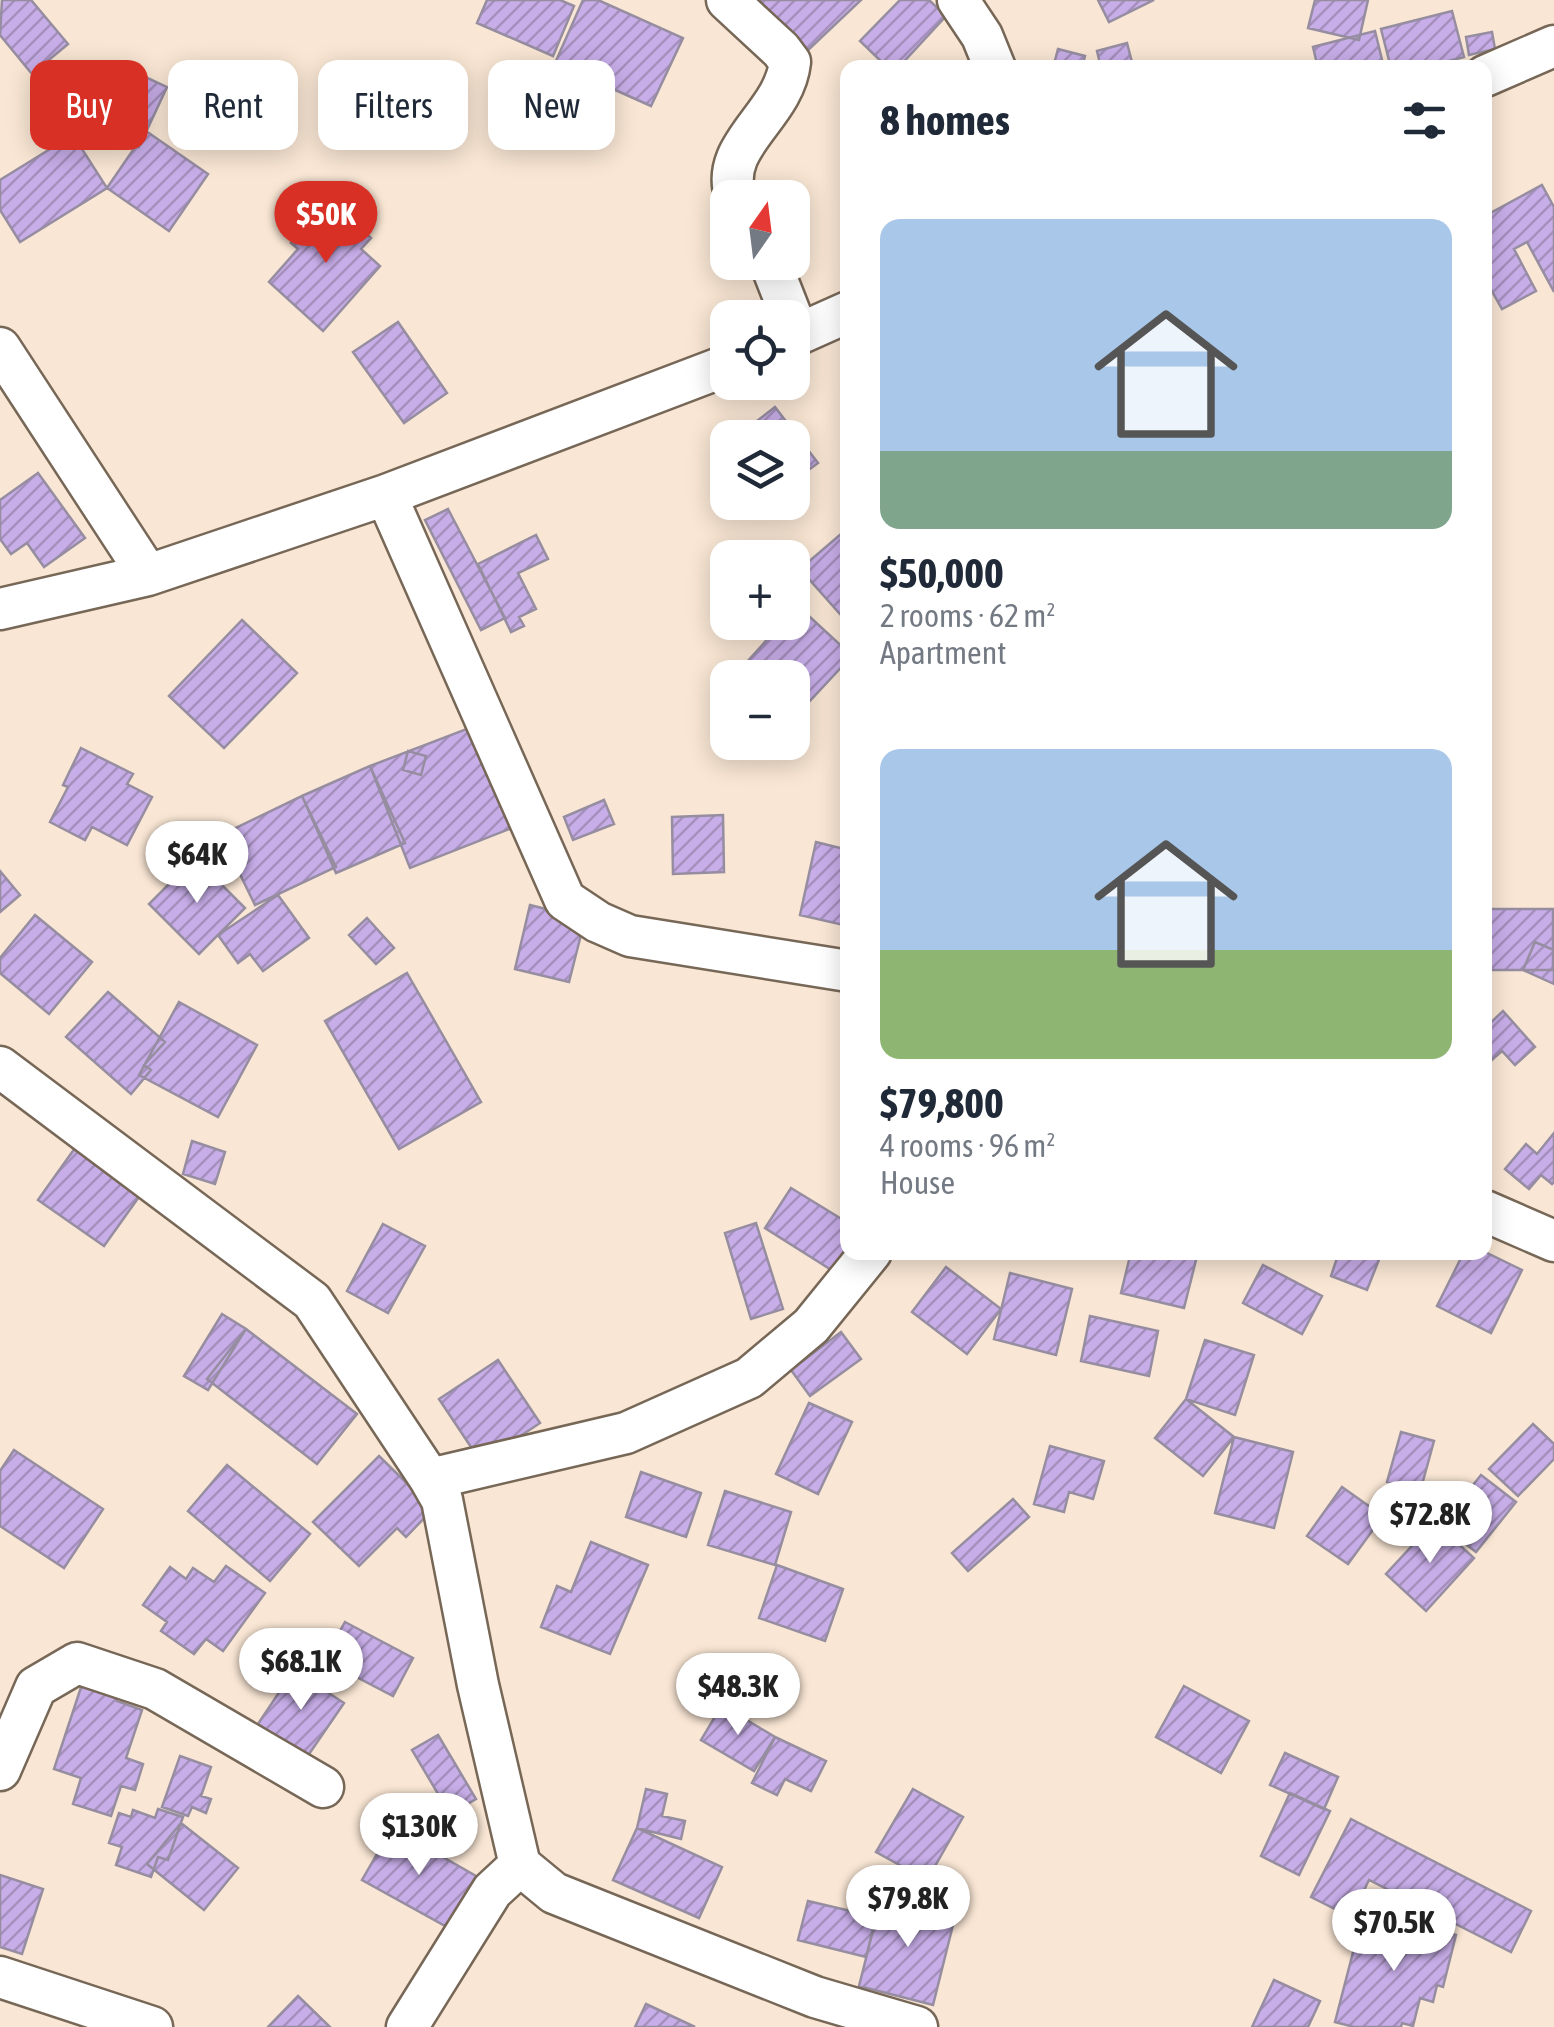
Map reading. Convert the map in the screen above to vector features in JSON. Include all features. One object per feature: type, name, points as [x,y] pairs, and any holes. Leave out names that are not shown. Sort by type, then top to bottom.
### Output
[{"type":"street","points":[[727,0],[790,62],[773,109],[739,150],[731,170],[733,180]]},
{"type":"street","points":[[958,0],[992,60]]},
{"type":"street","points":[[1492,73],[1554,46]]},
{"type":"street","points":[[810,323],[840,314]]},
{"type":"street","points":[[0,348],[148,574]]},
{"type":"street","points":[[0,609],[148,574],[386,495],[710,371]]},
{"type":"street","points":[[386,495],[565,900],[598,922],[630,936],[840,970]]},
{"type":"street","points":[[0,1067],[312,1301],[430,1479],[442,1500],[478,1685],[520,1865],[554,1894],[808,2012],[917,2027]]},
{"type":"street","points":[[1492,1214],[1554,1241]]},
{"type":"street","points":[[430,1479],[626,1433],[749,1378],[811,1326],[865,1260]]},
{"type":"street","points":[[0,1770],[36,1687],[77,1663],[154,1689],[323,1787]]},
{"type":"street","points":[[407,2027],[492,1891],[520,1865]]},
{"type":"street","points":[[0,1977],[152,2027]]},
{"type":"building","points":[[2,0],[31,0],[68,44],[49,60],[30,60],[30,72],[0,35]]},
{"type":"building","points":[[487,0],[560,0],[574,6],[553,56],[477,23]]},
{"type":"building","points":[[583,0],[598,0],[683,38],[651,106],[615,90],[615,60],[556,60]]},
{"type":"building","points":[[744,0],[861,0],[807,51]]},
{"type":"building","points":[[900,0],[929,0],[946,16],[905,60],[880,60],[860,41]]},
{"type":"building","points":[[1098,0],[1154,0],[1109,22]]},
{"type":"building","points":[[1315,0],[1368,0],[1359,40],[1308,28]]},
{"type":"building","points":[[1452,11],[1464,57],[1389,60],[1381,29]]},
{"type":"building","points":[[1375,31],[1382,60],[1316,60],[1313,47]]},
{"type":"building","points":[[1492,32],[1495,49],[1469,55],[1466,37]]},
{"type":"building","points":[[1127,43],[1131,60],[1099,60],[1097,51]]},
{"type":"building","points":[[1058,49],[1085,56],[1084,60],[1055,60]]},
{"type":"building","points":[[148,78],[167,87],[148,128]]},
{"type":"building","points":[[148,132],[168,150],[208,174],[169,231],[107,188],[133,150],[148,150]]},
{"type":"building","points":[[49,150],[83,150],[107,188],[20,242],[0,210],[0,180]]},
{"type":"building","points":[[1542,185],[1554,207],[1554,292],[1527,242],[1514,249],[1536,291],[1502,309],[1492,291],[1492,212]]},
{"type":"building","points":[[329,200],[371,238],[361,249],[380,266],[323,331],[269,282],[298,249],[291,243]]},
{"type":"building","points":[[398,322],[447,393],[404,423],[353,352]]},
{"type":"building","points":[[775,407],[785,420],[758,420]]},
{"type":"building","points":[[810,453],[818,463],[810,469]]},
{"type":"building","points":[[38,473],[85,538],[44,567],[27,543],[11,554],[0,539],[0,500]]},
{"type":"building","points":[[448,509],[505,618],[481,630],[425,520]]},
{"type":"building","points":[[536,535],[548,559],[518,573],[536,609],[519,617],[524,626],[511,632],[478,564]]},
{"type":"building","points":[[840,535],[840,614],[810,580],[810,560]]},
{"type":"building","points":[[810,617],[840,645],[840,669],[810,701],[810,660],[749,660],[767,640],[810,640]]},
{"type":"building","points":[[242,620],[297,673],[224,748],[169,696]]},
{"type":"building","points":[[477,725],[517,826],[410,868],[370,766]]},
{"type":"building","points":[[81,748],[133,774],[127,784],[152,797],[127,845],[92,827],[85,840],[50,822],[68,787],[63,785]]},
{"type":"building","points":[[408,751],[426,756],[421,775],[403,770]]},
{"type":"building","points":[[370,766],[405,843],[336,873],[302,796]]},
{"type":"building","points":[[302,796],[336,867],[255,905],[221,835]]},
{"type":"building","points":[[604,800],[614,824],[573,840],[564,817]]},
{"type":"building","points":[[723,815],[724,872],[673,874],[672,817]]},
{"type":"building","points":[[816,842],[840,848],[840,924],[800,915]]},
{"type":"building","points":[[195,858],[245,908],[199,954],[149,904]]},
{"type":"building","points":[[0,871],[20,895],[0,912]]},
{"type":"building","points":[[278,895],[309,938],[263,971],[250,954],[238,963],[218,935]]},
{"type":"building","points":[[530,905],[585,919],[569,982],[515,969]]},
{"type":"building","points":[[1492,909],[1553,909],[1553,970],[1492,970]]},
{"type":"building","points":[[35,915],[92,962],[49,1014],[0,973],[0,958]]},
{"type":"building","points":[[367,918],[394,948],[376,964],[349,935]]},
{"type":"building","points":[[1535,942],[1554,950],[1554,984],[1523,970]]},
{"type":"building","points":[[407,973],[481,1102],[399,1149],[325,1021]]},
{"type":"building","points":[[108,992],[165,1042],[144,1065],[151,1070],[131,1094],[66,1037]]},
{"type":"building","points":[[179,1002],[257,1045],[218,1117],[139,1075]]},
{"type":"building","points":[[1503,1011],[1535,1047],[1515,1065],[1502,1051],[1492,1060],[1492,1021]]},
{"type":"building","points":[[1554,1133],[1554,1182],[1541,1175],[1529,1189],[1505,1169],[1526,1144],[1537,1154]]},
{"type":"building","points":[[192,1141],[225,1152],[215,1184],[183,1174]]},
{"type":"building","points":[[75,1148],[141,1194],[104,1246],[38,1200]]},
{"type":"building","points":[[791,1188],[840,1218],[840,1260],[833,1271],[765,1228]]},
{"type":"building","points":[[756,1223],[783,1309],[751,1319],[725,1233]]},
{"type":"building","points":[[383,1224],[425,1246],[388,1313],[347,1291]]},
{"type":"building","points":[[1492,1255],[1522,1270],[1491,1333],[1437,1306],[1460,1260],[1492,1260]]},
{"type":"building","points":[[1129,1260],[1196,1260],[1184,1308],[1121,1293]]},
{"type":"building","points":[[1336,1260],[1379,1260],[1367,1290],[1331,1276]]},
{"type":"building","points":[[1263,1265],[1322,1296],[1302,1334],[1243,1303]]},
{"type":"building","points":[[946,1267],[1001,1309],[967,1354],[912,1312]]},
{"type":"building","points":[[1010,1273],[1072,1289],[1056,1355],[994,1339]]},
{"type":"building","points":[[222,1314],[246,1329],[208,1390],[184,1376]]},
{"type":"building","points":[[1090,1316],[1158,1331],[1149,1376],[1081,1361]]},
{"type":"building","points":[[246,1329],[357,1414],[317,1464],[207,1379]]},
{"type":"building","points":[[841,1332],[861,1359],[810,1396],[791,1370]]},
{"type":"building","points":[[1205,1340],[1254,1355],[1235,1415],[1186,1399]]},
{"type":"building","points":[[498,1360],[540,1423],[481,1462],[439,1399]]},
{"type":"building","points":[[1186,1399],[1234,1437],[1203,1476],[1155,1438]]},
{"type":"building","points":[[809,1403],[852,1422],[818,1494],[776,1474]]},
{"type":"building","points":[[1533,1424],[1554,1444],[1554,1459],[1518,1496],[1489,1469]]},
{"type":"building","points":[[1401,1432],[1434,1441],[1420,1492],[1387,1482]]},
{"type":"building","points":[[1234,1437],[1293,1452],[1274,1528],[1215,1513]]},
{"type":"building","points":[[1050,1446],[1104,1461],[1093,1499],[1069,1492],[1064,1512],[1034,1504]]},
{"type":"building","points":[[14,1450],[103,1509],[64,1568],[0,1526],[0,1471]]},
{"type":"building","points":[[379,1456],[433,1509],[406,1537],[397,1528],[359,1566],[313,1522]]},
{"type":"building","points":[[227,1465],[310,1534],[270,1581],[188,1511]]},
{"type":"building","points":[[641,1472],[701,1493],[686,1537],[626,1517]]},
{"type":"building","points":[[1481,1475],[1516,1502],[1476,1552],[1441,1525]]},
{"type":"building","points":[[1342,1487],[1383,1516],[1348,1564],[1307,1536]]},
{"type":"building","points":[[725,1491],[791,1512],[775,1565],[708,1545]]},
{"type":"building","points":[[1013,1499],[1029,1517],[968,1571],[952,1553]]},
{"type":"building","points":[[1434,1522],[1474,1558],[1426,1611],[1386,1574]]},
{"type":"building","points":[[591,1542],[648,1565],[610,1654],[541,1627],[557,1586],[571,1592]]},
{"type":"building","points":[[777,1565],[843,1589],[825,1641],[759,1618]]},
{"type":"building","points":[[226,1566],[265,1593],[223,1651],[206,1639],[194,1654],[161,1631],[167,1622],[143,1605],[170,1567],[186,1579],[193,1568],[214,1582]]},
{"type":"building","points":[[345,1622],[413,1658],[393,1696],[324,1660]]},
{"type":"building","points":[[294,1670],[344,1703],[307,1757],[258,1724]]},
{"type":"building","points":[[86,1672],[122,1684],[117,1701],[142,1710],[126,1758],[143,1764],[135,1790],[121,1786],[111,1816],[73,1804],[81,1778],[54,1769]]},
{"type":"building","points":[[1184,1686],[1249,1721],[1221,1773],[1156,1737]]},
{"type":"building","points":[[722,1705],[775,1737],[754,1771],[701,1740]]},
{"type":"building","points":[[438,1735],[476,1799],[450,1814],[412,1750]]},
{"type":"building","points":[[775,1737],[826,1761],[811,1791],[785,1779],[777,1795],[752,1783]]},
{"type":"building","points":[[1285,1753],[1338,1777],[1324,1809],[1270,1785]]},
{"type":"building","points":[[180,1756],[211,1767],[201,1796],[211,1799],[206,1813],[192,1807],[188,1816],[162,1807]]},
{"type":"building","points":[[646,1789],[667,1794],[662,1816],[685,1821],[681,1839],[637,1828]]},
{"type":"building","points":[[913,1789],[963,1817],[927,1880],[876,1852]]},
{"type":"building","points":[[1290,1793],[1330,1811],[1299,1875],[1261,1856]]},
{"type":"building","points":[[158,1809],[183,1817],[168,1860],[158,1857],[151,1877],[116,1865],[122,1847],[109,1843],[119,1813],[131,1817],[133,1810],[155,1818]]},
{"type":"building","points":[[1351,1819],[1531,1911],[1511,1952],[1369,1880],[1351,1917],[1311,1897]]},
{"type":"building","points":[[181,1823],[238,1868],[204,1910],[147,1864]]},
{"type":"building","points":[[392,1828],[476,1876],[447,1927],[362,1880]]},
{"type":"building","points":[[637,1828],[722,1867],[699,1918],[613,1880]]},
{"type":"building","points":[[0,1875],[43,1889],[22,1954],[0,1947]]},
{"type":"building","points":[[882,1895],[956,1913],[933,2005],[859,1986]]},
{"type":"building","points":[[808,1901],[876,1917],[866,1957],[798,1940]]},
{"type":"building","points":[[1395,1919],[1456,1935],[1443,1987],[1437,1985],[1433,2002],[1420,1998],[1413,2026],[1402,2023],[1401,2027],[1354,2027],[1335,2022],[1359,1929],[1370,1932],[1372,1923],[1392,1929]]},
{"type":"building","points":[[1274,1980],[1320,2001],[1308,2027],[1252,2027]]},
{"type":"building","points":[[298,1996],[330,2027],[268,2027]]},
{"type":"building","points":[[646,2004],[695,2027],[635,2027]]}]
